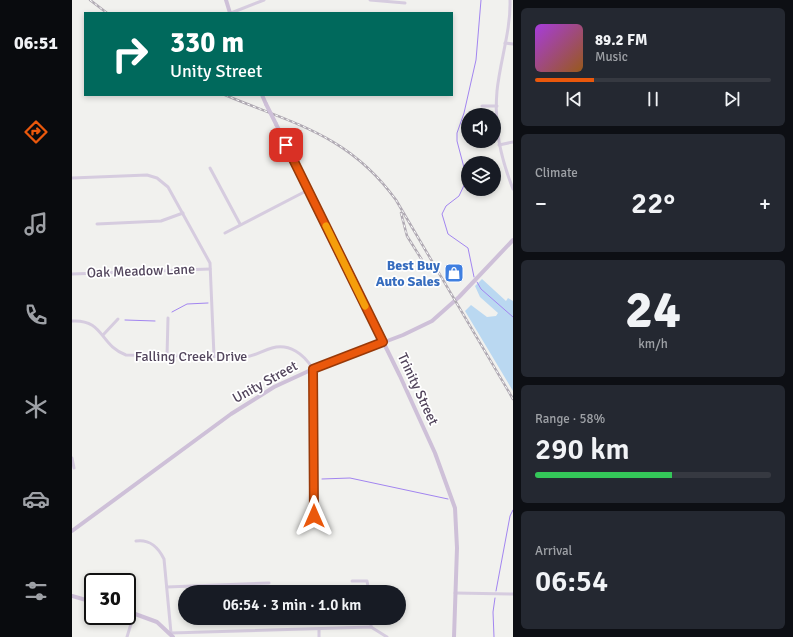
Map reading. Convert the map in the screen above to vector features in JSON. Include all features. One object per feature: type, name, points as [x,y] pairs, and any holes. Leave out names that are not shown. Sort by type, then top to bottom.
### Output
[{"type":"street","points":[[226,0],[230,12]]},
{"type":"street","points":[[233,12],[264,0]]},
{"type":"street","points":[[370,0],[405,3]]},
{"type":"street","points":[[482,106],[497,106],[497,90],[510,0]]},
{"type":"street","points":[[505,43],[513,44]]},
{"type":"street","name":"Trinity Street","points":[[262,96],[418,414],[452,495],[456,519],[454,637]]},
{"type":"street","points":[[501,145],[513,142]]},
{"type":"street","points":[[500,148],[502,160],[513,189]]},
{"type":"street","points":[[210,168],[240,224]]},
{"type":"street","points":[[72,178],[152,176],[168,187],[208,258],[210,268],[214,356]]},
{"type":"street","points":[[225,233],[308,190]]},
{"type":"street","points":[[97,224],[162,221],[183,213]]},
{"type":"street","name":"Unity Street","points":[[72,531],[244,405],[274,387],[313,369],[422,326],[441,314],[513,240]]},
{"type":"street","name":"Oak Meadow Lane","points":[[72,274],[210,268]]},
{"type":"street","points":[[167,356],[168,318]]},
{"type":"street","points":[[103,335],[118,319]]},
{"type":"street","name":"Falling Creek Drive","points":[[72,321],[88,323],[98,329],[112,348],[126,355],[251,357],[271,349],[285,347],[293,348],[304,356],[313,369]]},
{"type":"street","points":[[313,369],[314,516]]},
{"type":"street","points":[[72,458],[74,468]]},
{"type":"street","points":[[136,541],[143,540],[149,542],[162,555],[172,635]]},
{"type":"street","points":[[352,581],[366,581],[367,585]]},
{"type":"street","points":[[167,587],[269,583]]},
{"type":"street","points":[[455,593],[513,594]]},
{"type":"street","points":[[72,596],[84,599]]},
{"type":"street","points":[[136,615],[157,622],[172,635],[371,627],[387,637]]},
{"type":"street","points":[[127,637],[131,625]]},
{"type":"street","points":[[319,630],[319,637]]},
{"type":"shaded area","points":[[482,279],[506,301],[508,298],[513,301],[513,391],[465,311],[471,305],[487,317],[496,316],[498,313],[480,297],[475,286]]},
{"type":"waterway","points":[[474,277],[468,248],[448,234],[442,214],[446,206],[459,196],[467,179],[457,141],[457,133],[464,113],[476,60],[481,0]]},
{"type":"waterway","points":[[477,282],[481,289],[513,317]]},
{"type":"waterway","points":[[172,312],[187,304],[208,303]]},
{"type":"waterway","points":[[125,320],[155,321]]},
{"type":"waterway","points":[[322,479],[350,478],[448,499]]},
{"type":"waterway","points":[[496,591],[510,516],[513,510]]},
{"type":"waterway","points":[[494,637],[493,612],[495,598]]},
{"type":"railway","points":[[90,0],[106,12]]},
{"type":"railway","points":[[227,96],[319,134],[359,160],[378,178],[396,200],[513,399]]},
{"type":"railway","points":[[401,213],[407,236],[422,260]]},
{"type":"slow traffic","points":[[326,226],[365,306]]},
{"type":"place","name":"Best Buy Auto Sales","points":[[454,273]]},
{"type":"route","points":[[286,145],[383,342],[313,369],[314,516]]}]
